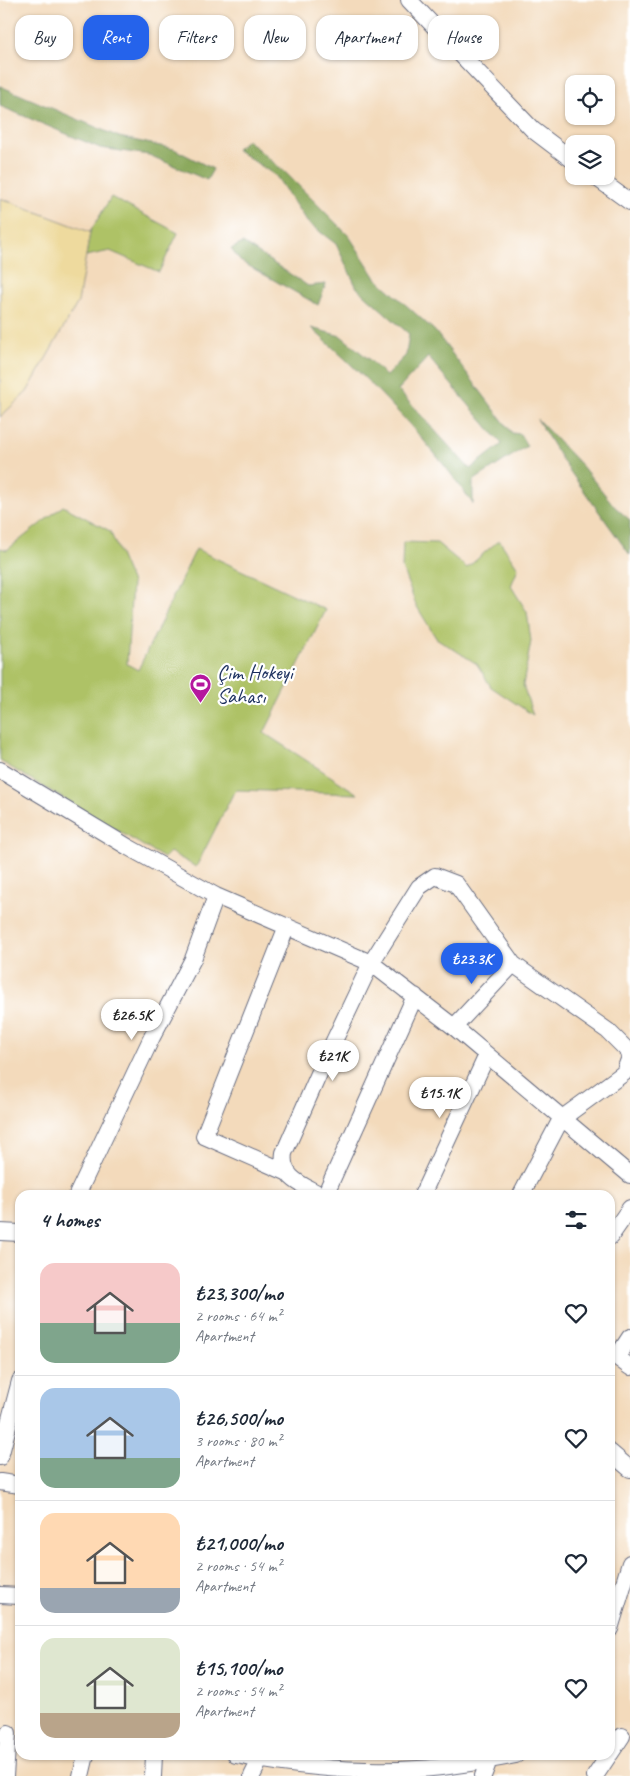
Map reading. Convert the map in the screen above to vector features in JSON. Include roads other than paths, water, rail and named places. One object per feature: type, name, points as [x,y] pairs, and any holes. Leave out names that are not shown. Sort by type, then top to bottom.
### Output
[{"type":"street","points":[[409,0],[532,130],[565,155]]},
{"type":"street","points":[[606,185],[630,202]]},
{"type":"street","points":[[0,770],[128,847],[216,896],[372,963],[454,1027],[561,1119],[630,1175]]},
{"type":"street","points":[[286,1172],[284,1153],[325,1060],[372,963],[419,887],[435,876],[456,884],[512,964],[608,1031],[630,1053]]},
{"type":"street","points":[[79,1190],[152,1037],[193,959],[216,896]]},
{"type":"street","points":[[287,926],[204,1136],[286,1172],[290,1177],[314,1190]]},
{"type":"street","points":[[454,1027],[512,964]]},
{"type":"street","points":[[325,1190],[415,996]]},
{"type":"street","points":[[424,1190],[487,1055]]},
{"type":"street","points":[[524,1190],[561,1119],[624,1073],[630,1057]]},
{"type":"street","points":[[615,1230],[630,1208]]},
{"type":"street","points":[[0,1232],[15,1233]]},
{"type":"street","points":[[615,1352],[630,1337]]},
{"type":"street","points":[[615,1356],[630,1367]]},
{"type":"street","points":[[0,1457],[6,1410],[15,1391]]},
{"type":"street","points":[[615,1456],[630,1468]]},
{"type":"street","points":[[0,1482],[15,1484]]},
{"type":"street","points":[[615,1612],[630,1562]]},
{"type":"street","points":[[0,1595],[15,1596]]},
{"type":"street","points":[[5,1776],[9,1733]]},
{"type":"street","points":[[82,1776],[85,1760]]},
{"type":"street","points":[[153,1776],[154,1760]]},
{"type":"street","points":[[252,1776],[260,1760],[303,1766],[361,1767],[449,1760]]},
{"type":"street","points":[[483,1776],[489,1760]]},
{"type":"street","points":[[595,1776],[606,1760]]},
{"type":"place","name":"Çim Hokeyi Sahası","points":[[201,703]]}]
